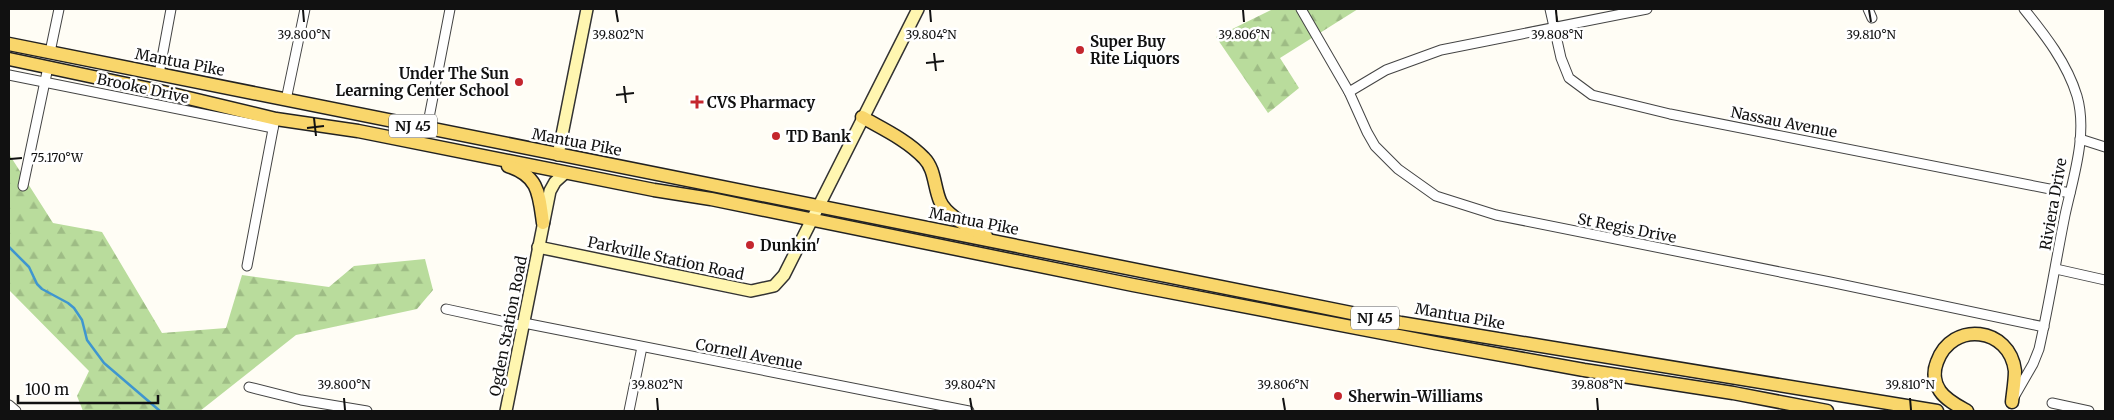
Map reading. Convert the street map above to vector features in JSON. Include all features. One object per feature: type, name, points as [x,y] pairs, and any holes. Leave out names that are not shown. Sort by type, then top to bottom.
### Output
[{"type":"main road","points":[[558,155],[587,9]]},
{"type":"main road","name":"Parkville Station Road","points":[[538,247],[751,291],[763,289],[780,281],[918,9]]},
{"type":"main road","name":"Mantua Pike","points":[[9,44],[1401,323],[1937,411]]},
{"type":"main road","name":"Mantua Pike","points":[[9,59],[156,90],[274,124],[358,131],[565,173],[711,199],[1133,286],[1434,343],[1584,370],[1733,393],[1827,411]]},
{"type":"main road","points":[[862,117],[896,136],[925,158],[936,181],[940,202],[954,218],[977,232],[1004,244]]},
{"type":"main road","points":[[358,131],[367,138],[512,168],[527,175],[534,183],[540,200],[543,223]]},
{"type":"main road","name":"Ogden Station Road","points":[[506,411],[550,191],[555,182],[565,173]]},
{"type":"main road","points":[[1967,411],[1942,393],[1936,384],[1934,373],[1940,353],[1946,343],[1966,335],[1989,336],[1999,341],[2008,351],[2015,372],[2009,406]]},
{"type":"street","points":[[50,52],[59,9]]},
{"type":"street","points":[[158,74],[171,9]]},
{"type":"street","points":[[286,100],[305,9]]},
{"type":"street","points":[[427,128],[450,9]]},
{"type":"street","name":"St Regis Drive","points":[[1301,9],[1349,92],[1375,146],[1398,169],[1436,196],[1496,215],[2044,327]]},
{"type":"street","name":"Nassau Avenue","points":[[1550,9],[1561,58],[1568,78],[1592,95],[1670,114],[2070,193]]},
{"type":"street","points":[[1349,92],[1386,70],[1441,50],[1646,9]]},
{"type":"street","points":[[1868,9],[1872,18]]},
{"type":"street","name":"Riviera Drive","points":[[2009,406],[2033,364],[2044,327],[2080,139],[2080,115],[2077,96],[2068,72],[2024,9]]},
{"type":"street","points":[[23,186],[48,67]]},
{"type":"street","name":"Brooke Drive","points":[[9,75],[274,124]]},
{"type":"street","points":[[247,266],[274,124]]},
{"type":"street","points":[[2080,139],[2105,147]]},
{"type":"street","points":[[2056,269],[2105,280]]},
{"type":"street","name":"Cornell Avenue","points":[[446,309],[969,411]]},
{"type":"street","points":[[629,411],[642,347]]},
{"type":"street","points":[[248,387],[301,400],[367,411]]},
{"type":"street","points":[[2052,404],[2089,411]]},
{"type":"street","points":[[9,405],[16,411]]},
{"type":"green space","points":[[1273,9],[1358,9],[1280,58],[1299,88],[1268,113],[1216,37]]},
{"type":"green space","points":[[9,154],[53,223],[102,232],[162,333],[226,328],[242,275],[329,287],[354,266],[425,259],[433,290],[417,309],[296,335],[200,411],[83,411],[77,396],[89,371],[9,290]]},
{"type":"waterway","points":[[9,247],[29,267],[37,284],[42,289],[74,308],[82,320],[87,340],[104,363],[160,411]]},
{"type":"place","name":"Super Buy Rite Liquors","points":[[1080,50]]},
{"type":"place","name":"Under The Sun Learning Center School","points":[[519,82]]},
{"type":"place","name":"CVS Pharmacy","points":[[697,102]]},
{"type":"place","name":"TD Bank","points":[[776,136]]},
{"type":"place","name":"Dunkin'","points":[[750,245]]},
{"type":"place","name":"Sherwin-Williams","points":[[1338,396]]}]
